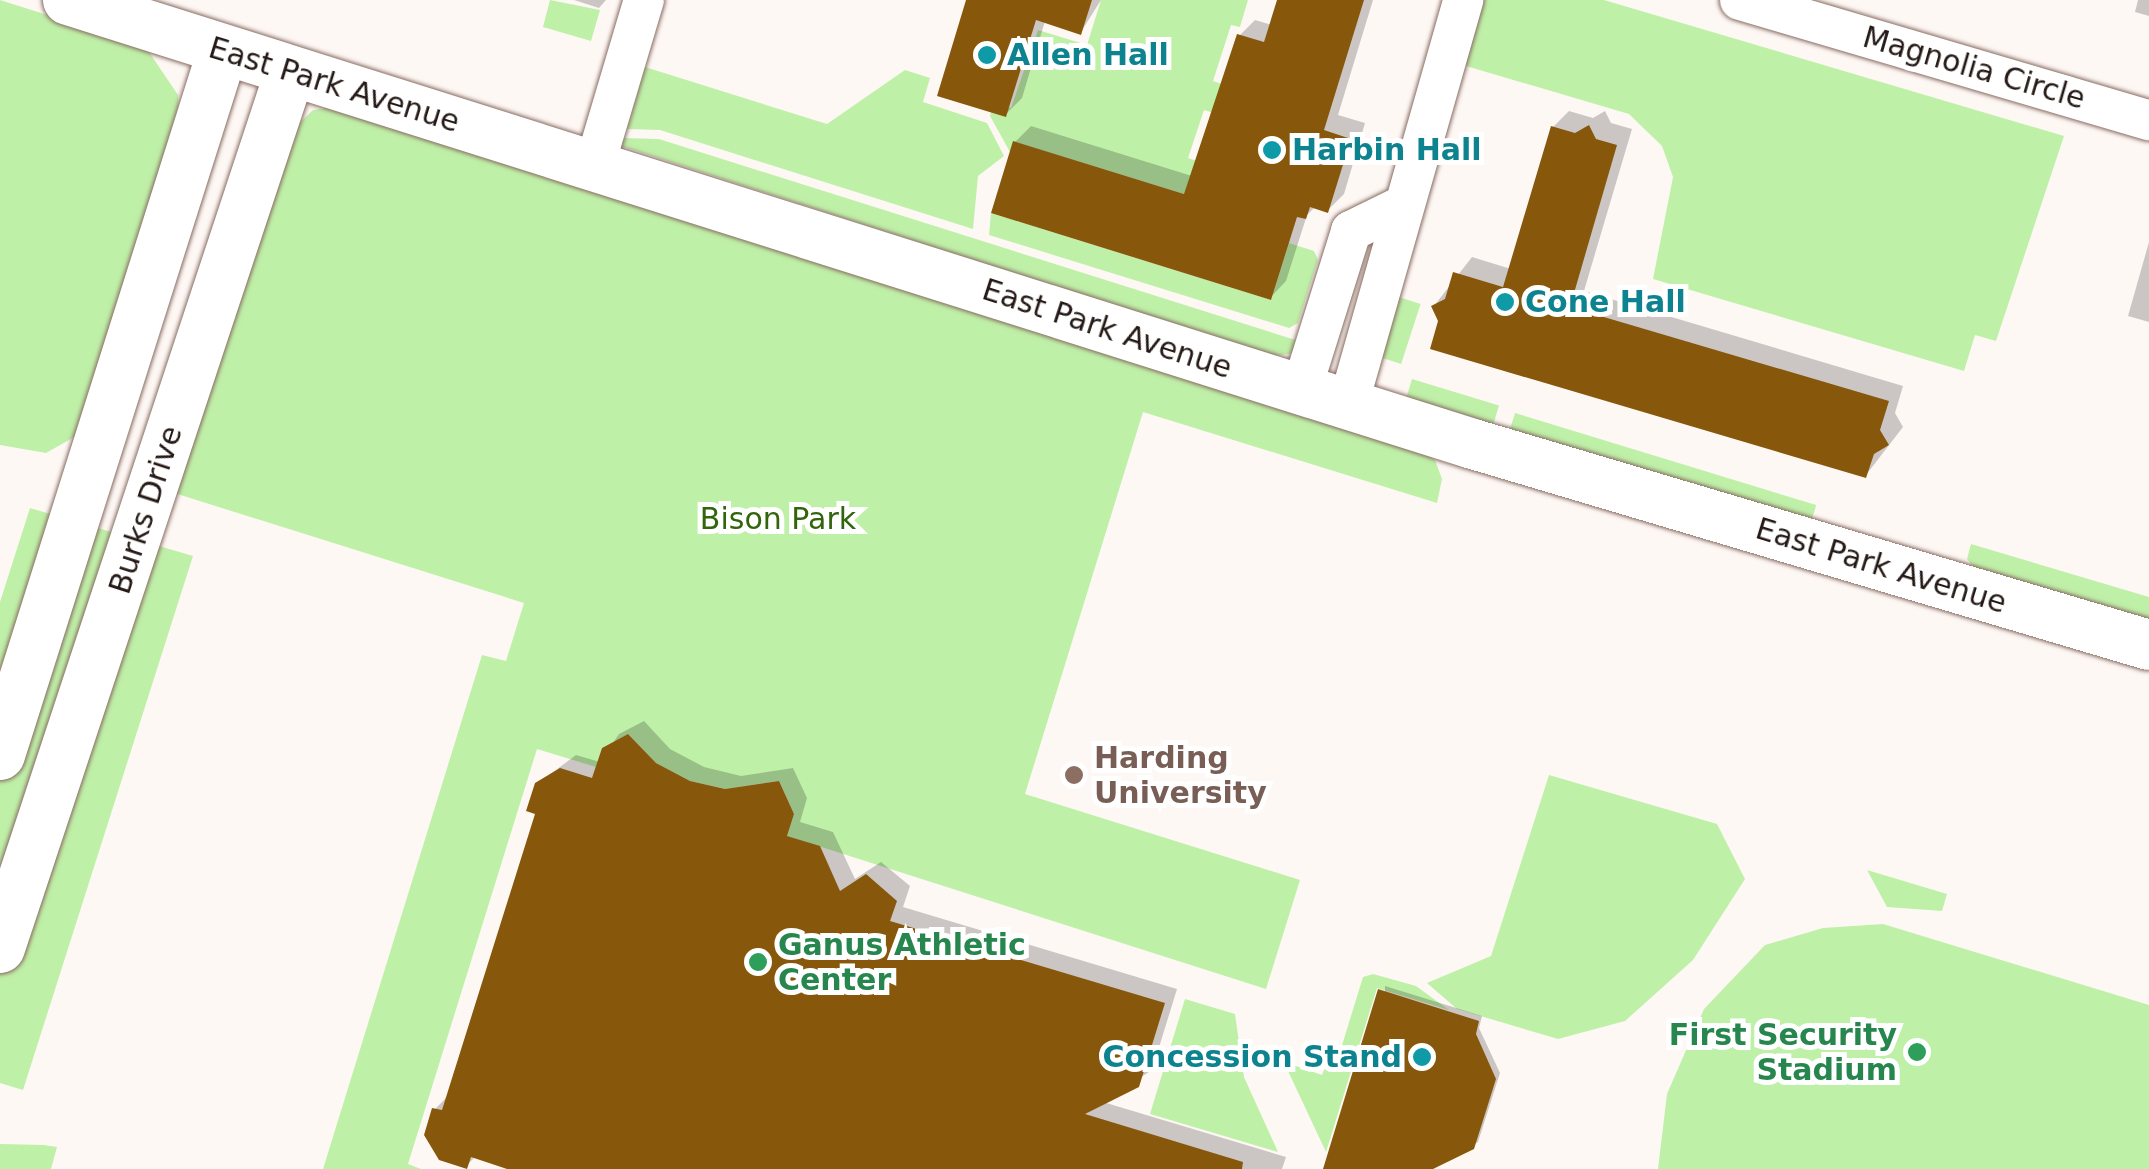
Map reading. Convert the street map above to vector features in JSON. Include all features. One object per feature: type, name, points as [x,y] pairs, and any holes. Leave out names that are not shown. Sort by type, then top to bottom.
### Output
[{"type":"street","name":"East Park Avenue","points":[[68,0],[1325,398],[2149,645]]},
{"type":"street","points":[[594,164],[644,0]]},
{"type":"street","points":[[1325,398],[1463,0]]},
{"type":"street","name":"Magnolia Circle","points":[[1740,0],[2149,120]]},
{"type":"street","points":[[0,755],[223,50]]},
{"type":"street","name":"Burks Drive","points":[[0,948],[290,72]]},
{"type":"green space","points":[[0,0],[145,46],[178,95],[179,111],[78,435],[46,453],[0,445]]},
{"type":"green space","points":[[550,0],[600,10],[591,41],[543,27]]},
{"type":"green space","points":[[1101,0],[1248,0],[1240,27],[1231,25],[1213,81],[1243,91],[1234,119],[1204,110],[1188,158],[1225,170],[1214,203],[1028,146],[1020,170],[990,116],[993,104],[1011,108],[1038,30],[1087,45]]},
{"type":"green space","points":[[1475,0],[1604,0],[2064,136],[1996,341],[1975,335],[1964,371],[1653,279],[1673,177],[1662,146],[1629,114],[1456,63]]},
{"type":"green space","points":[[645,67],[827,124],[905,70],[930,78],[923,102],[987,123],[1004,156],[978,176],[973,229],[660,130],[627,129]]},
{"type":"green space","name":"Bison Park","points":[[339,106],[1418,448],[1435,460],[1442,479],[1437,503],[1143,412],[1025,794],[1300,880],[1266,989],[787,836],[794,814],[779,781],[725,789],[690,781],[656,763],[628,734],[602,748],[596,767],[537,749],[408,1164],[421,1169],[323,1169],[482,655],[506,661],[524,603],[171,492],[290,132],[313,110]]},
{"type":"green space","points":[[623,138],[659,139],[1302,342],[1290,354],[1271,356],[621,146]]},
{"type":"green space","points":[[991,213],[1271,300],[1289,243],[1314,251],[1318,260],[1298,323],[1289,328],[989,235]]},
{"type":"green space","points":[[1393,295],[1421,304],[1401,364],[1374,355]]},
{"type":"green space","points":[[1412,379],[1499,406],[1493,427],[1406,400]]},
{"type":"green space","points":[[1515,413],[1816,505],[1811,523],[1509,431]]},
{"type":"green space","points":[[30,508],[193,556],[23,1090],[0,1083],[0,602]]},
{"type":"green space","points":[[1971,544],[2149,597],[2149,628],[1978,573],[1967,559]]},
{"type":"green space","points":[[1549,775],[1717,824],[1745,879],[1693,960],[1625,1021],[1558,1039],[1457,1009],[1427,983],[1491,956]]},
{"type":"green space","points":[[1867,870],[1947,894],[1942,911],[1887,907]]},
{"type":"green space","name":"First Security Stadium","points":[[1883,924],[2149,1005],[2149,1169],[1658,1169],[1667,1094],[1704,1009],[1765,945],[1823,928]]},
{"type":"green space","points":[[1373,974],[1416,986],[1449,1010],[1377,988],[1326,1152],[1288,1071],[1290,1064],[1322,1075],[1326,1065],[1335,1068],[1363,977]]},
{"type":"green space","points":[[1185,999],[1235,1014],[1244,1077],[1278,1152],[1150,1114]]},
{"type":"green space","points":[[0,1144],[57,1147],[51,1169],[0,1169]]},
{"type":"building","name":"Allen Hall","points":[[966,0],[1092,0],[1081,35],[1036,20],[1006,117],[937,96]]},
{"type":"building","name":"Harbin Hall","points":[[1277,0],[1364,0],[1324,130],[1351,139],[1328,213],[1310,207],[1306,219],[1297,217],[1271,300],[991,213],[1013,141],[1184,194],[1237,34],[1264,42]]},
{"type":"building","name":"Cone Hall","points":[[1589,125],[1596,139],[1617,145],[1570,307],[1889,401],[1880,430],[1889,445],[1874,454],[1866,478],[1430,349],[1438,321],[1431,306],[1445,299],[1453,272],[1503,287],[1551,126],[1575,133]]},
{"type":"building","name":"Ganus Athletic Center","points":[[628,734],[656,763],[690,781],[725,789],[779,781],[794,814],[787,836],[820,846],[840,891],[866,874],[897,901],[890,921],[1165,1003],[1139,1087],[1085,1114],[1243,1162],[1242,1169],[507,1169],[471,1157],[467,1169],[439,1160],[424,1135],[432,1108],[442,1110],[535,814],[526,811],[535,783],[560,768],[592,778],[602,748]]},
{"type":"building","name":"Concession Stand","points":[[1378,989],[1479,1021],[1476,1034],[1496,1079],[1474,1149],[1433,1169],[1323,1169]]},
{"type":"place","name":"Allen Hall","points":[[987,55]]},
{"type":"place","name":"Harbin Hall","points":[[1272,150]]},
{"type":"place","name":"Cone Hall","points":[[1505,302]]},
{"type":"place","name":"Harding University","points":[[1074,775]]},
{"type":"place","name":"Ganus Athletic Center","points":[[758,962]]},
{"type":"place","name":"First Security Stadium","points":[[1917,1052]]},
{"type":"place","name":"Concession Stand","points":[[1422,1057]]}]
